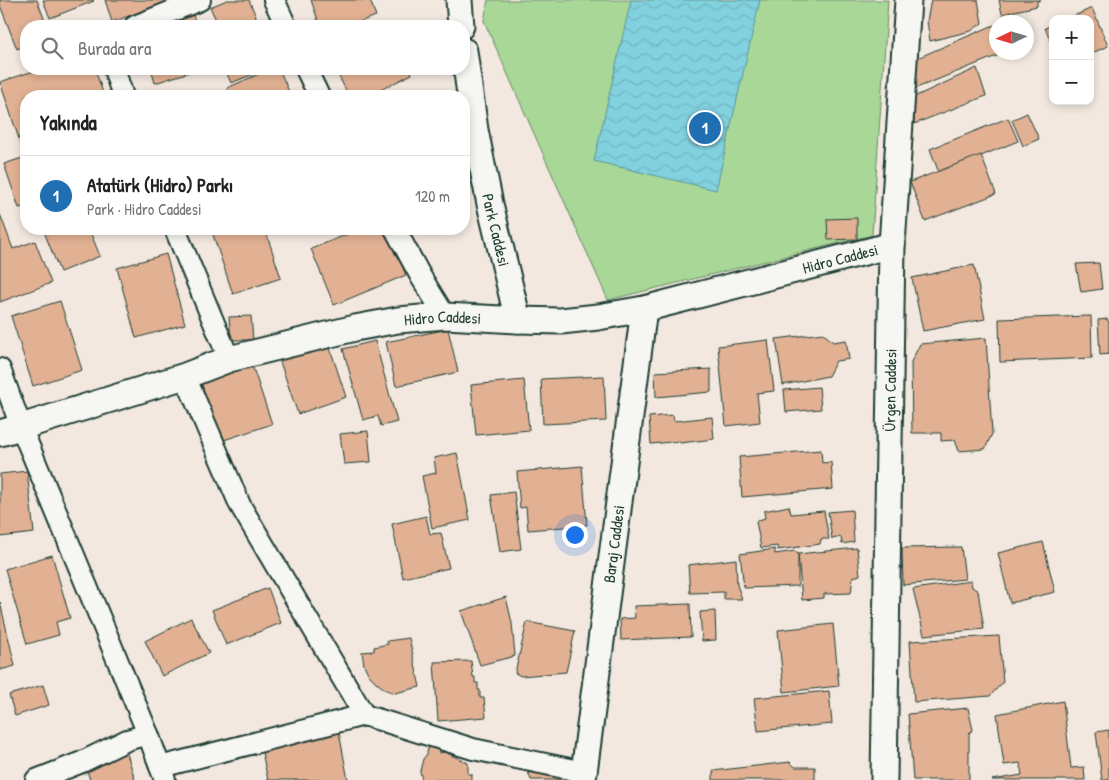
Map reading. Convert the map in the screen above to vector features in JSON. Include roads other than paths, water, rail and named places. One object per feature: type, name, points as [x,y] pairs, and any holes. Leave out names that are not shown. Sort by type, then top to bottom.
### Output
[{"type":"street","points":[[151,20],[200,0]]},
{"type":"street","points":[[274,0],[283,20]]},
{"type":"street","points":[[459,0],[461,20]]},
{"type":"street","name":"Ürgen Caddesi","points":[[884,780],[892,246],[908,0]]},
{"type":"street","points":[[116,75],[121,90]]},
{"type":"street","points":[[309,75],[316,90]]},
{"type":"street","name":"Park Caddesi","points":[[467,75],[469,90]]},
{"type":"street","name":"Park Caddesi","points":[[470,94],[475,130],[490,204],[518,320]]},
{"type":"street","points":[[177,235],[229,359]]},
{"type":"street","points":[[398,235],[445,316]]},
{"type":"street","name":"Hidro Caddesi","points":[[10,430],[185,376],[229,359],[356,328],[398,320],[445,316],[561,321],[598,318],[644,309],[892,246]]},
{"type":"street","name":"Baraj Caddesi","points":[[583,776],[644,309]]},
{"type":"street","points":[[0,369],[10,430],[148,734],[162,773],[364,715],[474,748],[583,776]]},
{"type":"street","points":[[185,376],[240,505],[364,715]]},
{"type":"street","points":[[36,780],[82,762],[127,740],[148,734]]},
{"type":"water","points":[[631,0],[760,0],[716,190],[594,161]]},
{"type":"place","name":"Atatürk (Hidro) Parkı","points":[[705,128]]}]
